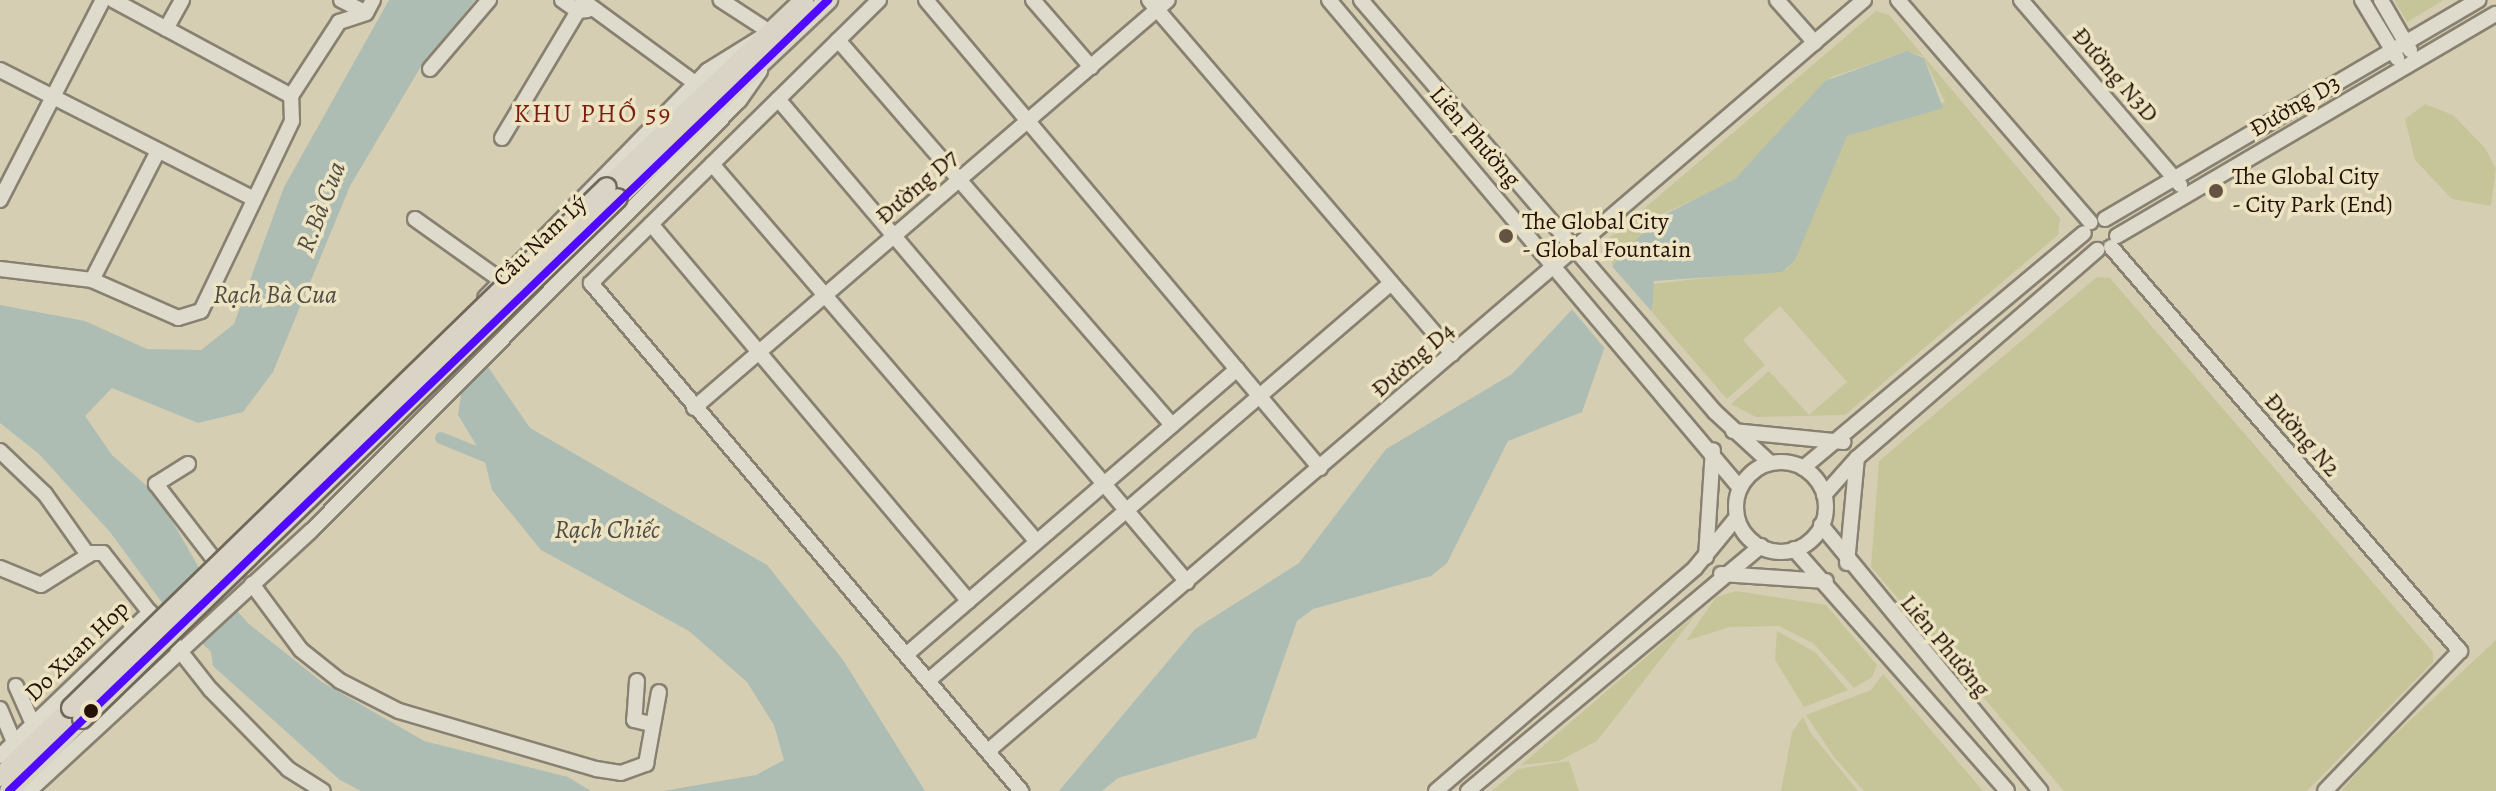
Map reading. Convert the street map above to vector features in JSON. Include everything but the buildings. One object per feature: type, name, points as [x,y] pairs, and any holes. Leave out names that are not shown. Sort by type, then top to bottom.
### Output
[{"type":"main road","points":[[775,38],[804,0]]},
{"type":"main road","points":[[775,38],[828,0]]},
{"type":"main road","name":"Cầu Nam Lý","points":[[76,714],[775,38]]},
{"type":"main road","points":[[0,777],[76,714]]},
{"type":"main road","points":[[9,791],[76,714]]},
{"type":"street","points":[[0,200],[103,0]]},
{"type":"street","points":[[113,0],[291,96]]},
{"type":"street","points":[[166,29],[182,0]]},
{"type":"street","points":[[341,0],[369,6]]},
{"type":"street","points":[[430,69],[489,0]]},
{"type":"street","points":[[562,0],[583,7],[695,83]]},
{"type":"street","points":[[721,0],[775,38]]},
{"type":"street","points":[[879,0],[591,283],[1021,791]]},
{"type":"street","points":[[926,0],[1320,468]]},
{"type":"street","points":[[1033,0],[1091,67]]},
{"type":"street","name":"Liên Phường","points":[[1329,0],[1713,450],[1740,488]]},
{"type":"street","name":"Liên Phường","points":[[1361,0],[1733,431],[1770,463]]},
{"type":"street","points":[[1777,0],[1815,43]]},
{"type":"street","name":"Đường D4","points":[[988,751],[1864,0]]},
{"type":"street","points":[[1898,0],[2087,227],[2108,244]]},
{"type":"street","name":"Đường N3D","points":[[2021,0],[2188,194]]},
{"type":"street","points":[[2362,0],[2403,69]]},
{"type":"street","points":[[2381,0],[2417,61]]},
{"type":"street","name":"Đường D3","points":[[2087,227],[2479,0]]},
{"type":"street","points":[[1158,3],[1452,354]]},
{"type":"street","name":"Đường D7","points":[[694,408],[1091,67],[1158,3]]},
{"type":"street","points":[[0,269],[92,280],[178,318],[201,311],[292,121],[291,96],[339,22],[369,6]]},
{"type":"street","points":[[502,138],[583,7]]},
{"type":"street","name":"Đường D3","points":[[1824,495],[1857,458],[2108,244],[2496,14]]},
{"type":"street","points":[[509,329],[485,298],[499,279],[695,83],[775,38]]},
{"type":"street","points":[[29,791],[179,647],[247,588],[739,101],[775,38]]},
{"type":"street","points":[[838,40],[1172,425]]},
{"type":"street","points":[[0,70],[254,199]]},
{"type":"street","points":[[778,99],[1187,582]]},
{"type":"street","points":[[92,280],[158,151]]},
{"type":"street","points":[[712,164],[1036,541]]},
{"type":"street","points":[[415,219],[499,279]]},
{"type":"street","points":[[2105,219],[2108,244]]},
{"type":"street","points":[[651,224],[968,601]]},
{"type":"street","points":[[1446,788],[1706,557],[1737,517],[1740,488],[1770,463],[1803,468],[1843,442],[2087,227]]},
{"type":"street","name":"Đường N2","points":[[2108,244],[2460,651],[2325,791]]},
{"type":"street","points":[[929,680],[1391,283]]},
{"type":"street","points":[[1996,309],[2010,325]]},
{"type":"street","points":[[907,654],[1237,369]]},
{"type":"street","points":[[1733,431],[1843,442]]},
{"type":"street","points":[[1706,557],[1713,450]]},
{"type":"street","points":[[0,451],[45,494],[88,555]]},
{"type":"street","points":[[1847,563],[1857,458]]},
{"type":"street","points":[[188,464],[156,484],[301,650],[340,681],[399,711],[612,773],[646,764],[659,692]]},
{"type":"street","points":[[1468,791],[1721,574],[1761,546],[1794,549],[1821,525],[1824,495],[1803,468]]},
{"type":"street","points":[[1737,517],[1761,546]]},
{"type":"street","name":"Liên Phường","points":[[1821,525],[1847,563],[2040,791]]},
{"type":"street","name":"Liên Phường","points":[[1794,549],[1826,581],[2007,791]]},
{"type":"street","points":[[0,568],[41,585],[88,555],[103,553],[179,647],[288,769],[323,791]]},
{"type":"street","points":[[1721,574],[1826,581]]},
{"type":"street","points":[[1649,608],[1663,624]]},
{"type":"street","name":"Do Xuan Hop","points":[[0,756],[150,612]]},
{"type":"street","points":[[637,681],[634,720],[651,724]]},
{"type":"street","points":[[16,686],[33,724]]},
{"type":"street","points":[[0,709],[14,742]]},
{"type":"green space","points":[[2394,0],[2444,0],[2407,22]]},
{"type":"green space","points":[[1876,11],[1889,15],[2060,218],[2058,235],[1845,415],[1756,417],[1731,404],[1769,371],[1809,415],[1847,382],[1780,306],[1743,340],[1765,365],[1727,399],[1650,310],[1652,284],[1787,269],[1847,136],[1945,102],[1923,56],[1907,51],[1832,77],[1731,183],[1660,215],[1613,266],[1606,241]]},
{"type":"green space","points":[[2425,104],[2453,115],[2485,148],[2496,169],[2491,206],[2452,199],[2415,160],[2405,119]]},
{"type":"green space","points":[[2097,277],[2110,278],[2433,652],[2433,662],[2307,791],[2064,791],[1871,567],[1879,461]]},
{"type":"green space","points":[[1736,591],[1826,605],[1877,665],[1872,677],[1854,688],[1813,643],[1779,626],[1730,627],[1686,641],[1716,597]]},
{"type":"green space","points":[[1696,614],[1597,741],[1559,761],[1521,765]]},
{"type":"green space","points":[[1777,631],[1815,652],[1848,690],[1804,707],[1775,660]]},
{"type":"green space","points":[[2496,640],[2496,791],[2341,791],[2376,752]]},
{"type":"green space","points":[[1883,674],[1983,791],[1864,791],[1834,757],[1806,715],[1871,690]]},
{"type":"green space","points":[[1803,717],[1810,732],[1858,791],[1781,791],[1792,732]]},
{"type":"green space","points":[[1569,761],[1579,791],[1492,791],[1518,769]]},
{"type":"water","points":[[389,0],[475,0],[420,68],[350,186],[273,372],[243,412],[198,423],[112,388],[85,416],[112,455],[158,496],[202,573],[249,624],[322,682],[424,741],[568,777],[591,791],[361,791],[340,780],[213,666],[211,652],[163,604],[110,532],[39,454],[0,423],[0,305],[85,321],[147,349],[201,350],[234,324],[284,187]]},
{"type":"water","points":[[1907,51],[1924,58],[1943,108],[1847,136],[1795,260],[1782,272],[1654,281],[1652,309],[1604,349],[1582,412],[1508,441],[1447,563],[1431,576],[1313,609],[1297,621],[1256,738],[1118,778],[1102,791],[1059,791],[1195,629],[1299,563],[1386,449],[1512,374],[1656,219],[1735,179],[1825,81]]},
{"type":"water","name":"Rạch Chiếc","points":[[486,364],[530,428],[767,565],[843,660],[925,791],[663,791],[756,775],[784,760],[774,725],[747,682],[689,631],[541,550],[492,490],[484,458],[458,415],[462,388]]},
{"type":"pier","points":[[1610,264],[1652,312],[1607,351],[1570,307]]},
{"type":"waterway","points":[[441,438],[495,460]]},
{"type":"transit line","points":[[9,791],[828,0]]},
{"type":"place","name":"The Global City - City Park (End)","points":[[2216,191]]},
{"type":"place","name":"The Global City - Global Fountain","points":[[1506,236]]},
{"type":"district","name":"KHU PHỐ 59","points":[[593,114]]},
{"type":"water label","name":"R.Bà Cua","points":[[321,207]]},
{"type":"water label","name":"Rạch Bà Cua","points":[[275,295]]}]
